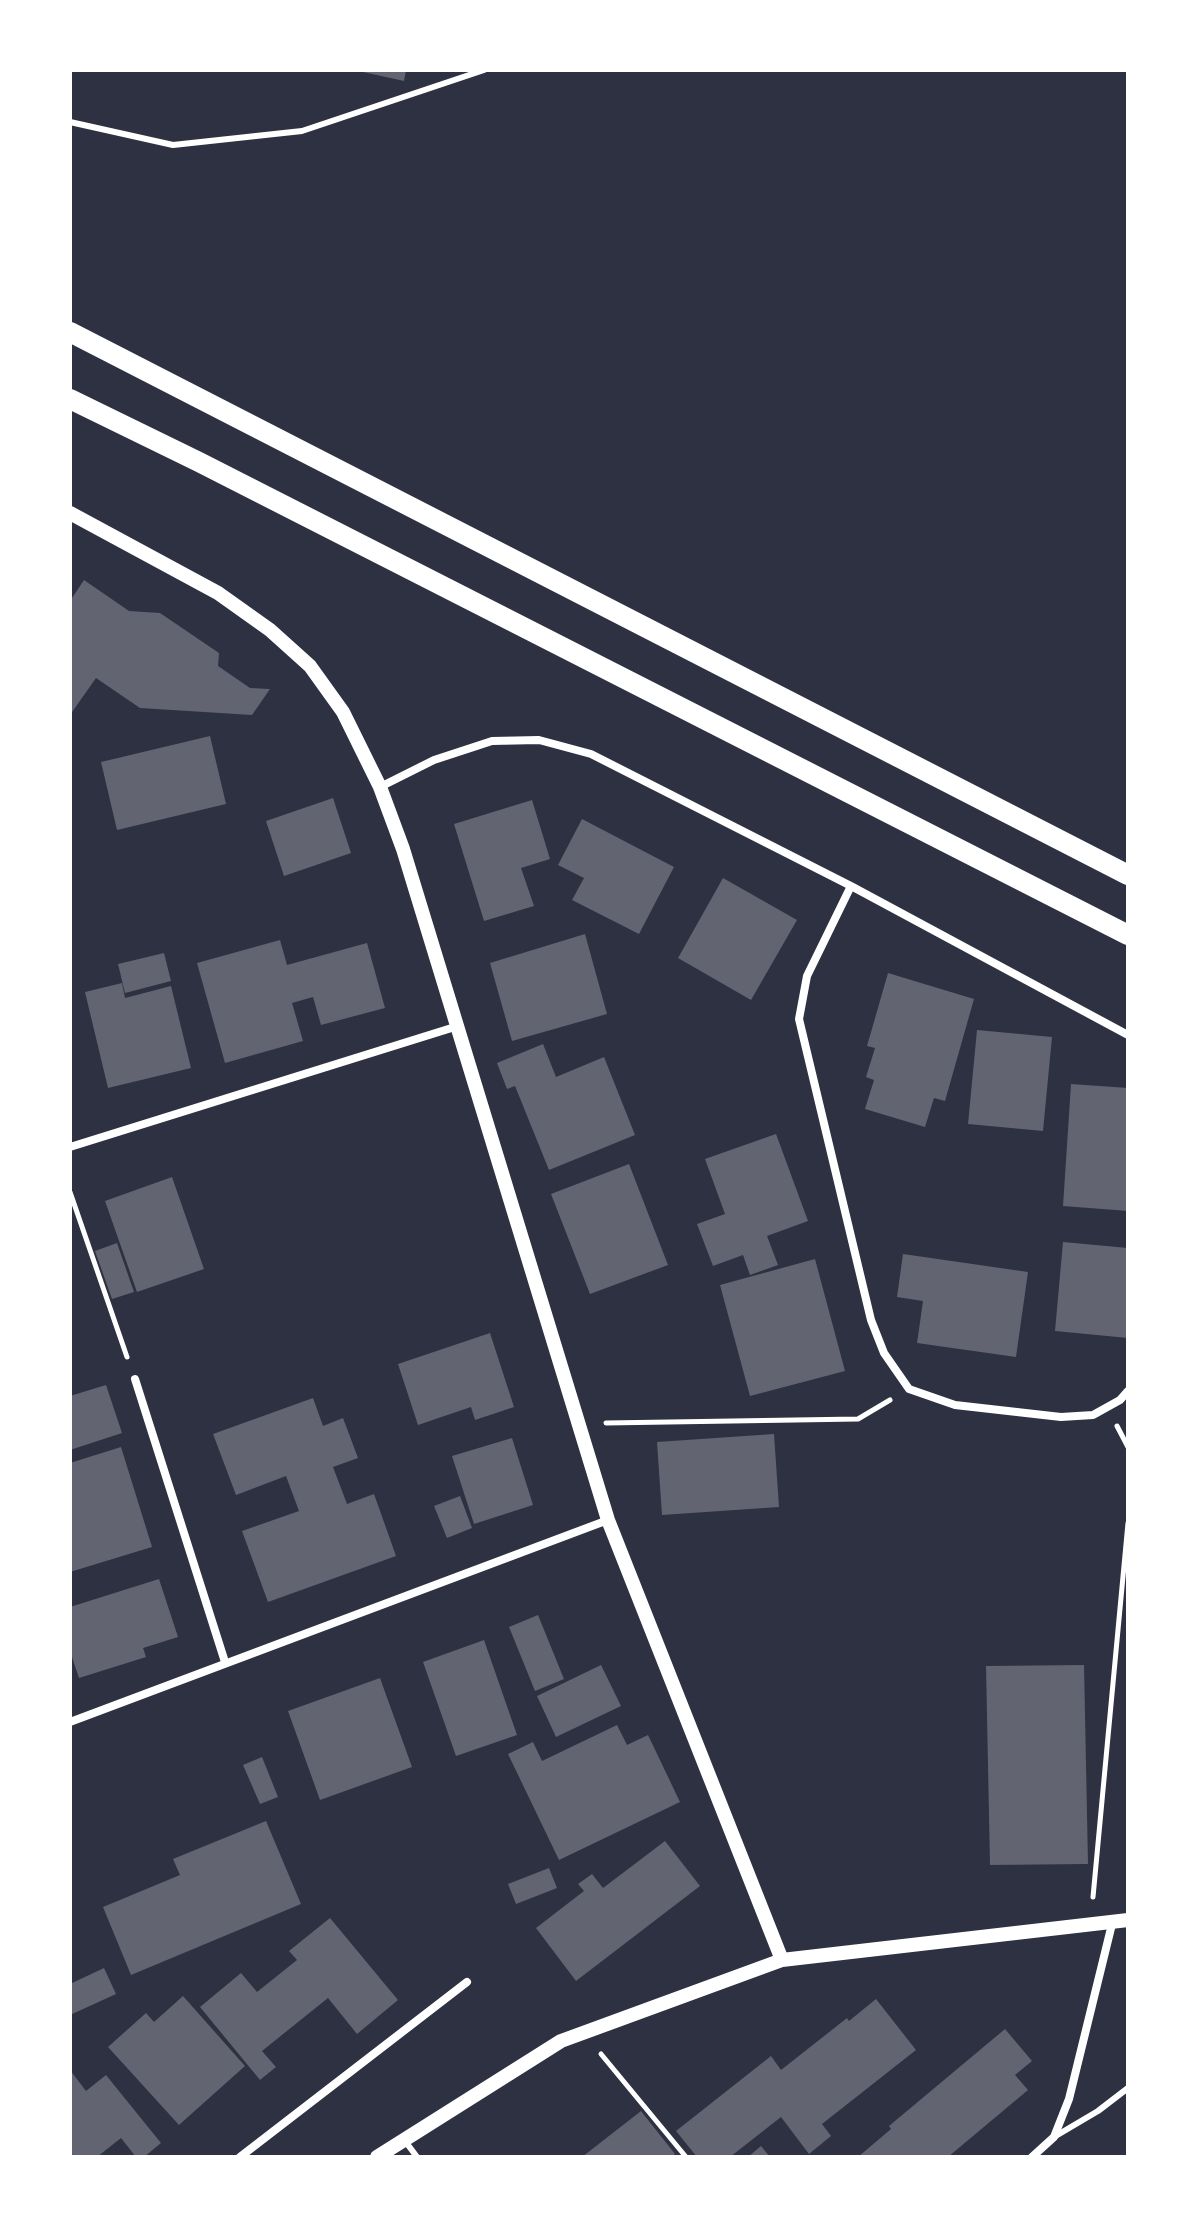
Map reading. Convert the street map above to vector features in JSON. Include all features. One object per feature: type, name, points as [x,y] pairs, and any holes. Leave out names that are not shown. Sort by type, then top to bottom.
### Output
[{"type":"main road","points":[[70,332],[1128,875]]},
{"type":"main road","points":[[70,399],[1128,935]]},
{"type":"street","points":[[70,513],[218,593],[270,630],[310,666],[343,712],[380,787],[403,849],[608,1520],[782,1960]]},
{"type":"street","points":[[380,787],[434,760],[492,741],[539,740],[591,754],[851,886],[1128,1035]]},
{"type":"street","points":[[851,886],[807,976],[799,1019],[871,1320],[884,1353],[909,1389],[955,1405],[1061,1417],[1093,1415],[1120,1400],[1128,1391]]},
{"type":"street","points":[[70,1147],[458,1026]]},
{"type":"street","points":[[135,1379],[225,1662]]},
{"type":"street","points":[[70,1722],[608,1520]]},
{"type":"street","points":[[377,2157],[561,2041],[782,1960],[1120,1920],[1069,2099],[1054,2137],[1032,2157]]},
{"type":"street","points":[[240,2157],[467,1982]]},
{"type":"lane","points":[[70,122],[173,145],[302,131],[484,70]]},
{"type":"lane","points":[[1054,2137],[1098,2111],[1128,2088]]},
{"type":"lane","points":[[404,2139],[417,2157]]},
{"type":"path","points":[[70,1192],[135,1379]]},
{"type":"path","points":[[578,1424],[858,1419],[909,1389]]},
{"type":"path","points":[[1091,1922],[1128,1523]]},
{"type":"path","points":[[583,2032],[686,2157]]},
{"type":"building","points":[[354,70],[406,70],[404,81]]},
{"type":"building","points":[[84,580],[129,611],[160,613],[219,653],[218,666],[250,688],[270,689],[252,715],[140,708],[96,678],[70,715],[70,601]]},
{"type":"building","points":[[210,736],[226,804],[117,830],[101,762]]},
{"type":"building","points":[[333,798],[351,853],[284,876],[266,821]]},
{"type":"building","points":[[532,800],[550,859],[521,868],[534,906],[484,921],[454,824]]},
{"type":"building","points":[[582,819],[674,867],[639,934],[572,900],[584,878],[558,865]]},
{"type":"building","points":[[723,878],[797,920],[751,1000],[678,958]]},
{"type":"building","points":[[585,934],[607,1014],[512,1041],[490,963]]},
{"type":"building","points":[[280,940],[287,965],[367,943],[385,1008],[321,1025],[313,997],[292,1003],[303,1041],[225,1063],[197,963]]},
{"type":"building","points":[[164,953],[171,981],[125,993],[118,964]]},
{"type":"building","points":[[888,973],[974,999],[945,1101],[934,1098],[925,1127],[865,1109],[874,1080],[866,1077],[875,1048],[867,1046]]},
{"type":"building","points":[[122,983],[125,998],[171,986],[191,1068],[108,1088],[85,992]]},
{"type":"building","points":[[977,1030],[1052,1037],[1043,1131],[968,1124]]},
{"type":"building","points":[[543,1044],[556,1077],[604,1057],[635,1135],[549,1170],[515,1086],[507,1089],[497,1063]]},
{"type":"building","points":[[1071,1084],[1128,1088],[1128,1211],[1063,1206]]},
{"type":"building","points":[[776,1134],[808,1221],[767,1236],[778,1265],[750,1275],[743,1255],[713,1266],[697,1224],[725,1214],[705,1159]]},
{"type":"building","points":[[629,1164],[668,1265],[590,1294],[551,1194]]},
{"type":"building","points":[[172,1177],[204,1269],[137,1292],[105,1201]]},
{"type":"building","points":[[1063,1242],[1128,1248],[1128,1338],[1055,1331]]},
{"type":"building","points":[[117,1243],[134,1292],[112,1299],[95,1251]]},
{"type":"building","points":[[903,1254],[1028,1272],[1016,1357],[917,1343],[923,1301],[897,1297]]},
{"type":"building","points":[[815,1259],[845,1371],[750,1396],[720,1285]]},
{"type":"building","points":[[490,1333],[514,1407],[475,1420],[471,1407],[418,1425],[398,1364]]},
{"type":"building","points":[[106,1385],[122,1433],[70,1450],[70,1396]]},
{"type":"building","points":[[313,1398],[323,1426],[343,1418],[358,1458],[333,1467],[347,1504],[374,1494],[396,1556],[268,1602],[242,1531],[299,1511],[286,1476],[236,1495],[213,1434]]},
{"type":"building","points":[[774,1434],[779,1507],[662,1515],[657,1442]]},
{"type":"building","points":[[512,1438],[533,1505],[474,1524],[452,1456]]},
{"type":"building","points":[[121,1447],[152,1547],[70,1572],[70,1463]]},
{"type":"building","points":[[460,1496],[472,1528],[447,1538],[434,1506]]},
{"type":"building","points":[[159,1579],[178,1637],[143,1648],[146,1657],[79,1678],[70,1651],[70,1607]]},
{"type":"building","points":[[538,1615],[564,1679],[535,1691],[509,1627]]},
{"type":"building","points":[[484,1640],[517,1735],[456,1756],[423,1662]]},
{"type":"building","points":[[601,1665],[621,1706],[556,1737],[537,1696]]},
{"type":"building","points":[[1084,1665],[1088,1864],[990,1865],[986,1666]]},
{"type":"building","points":[[380,1678],[412,1767],[320,1800],[288,1711]]},
{"type":"building","points":[[617,1725],[627,1745],[648,1735],[680,1802],[559,1860],[508,1754],[533,1742],[542,1761]]},
{"type":"building","points":[[262,1757],[278,1797],[260,1804],[243,1765]]},
{"type":"building","points":[[266,1821],[301,1904],[131,1975],[103,1907],[180,1875],[173,1859]]},
{"type":"building","points":[[665,1841],[700,1886],[576,1981],[536,1928],[584,1891],[578,1884],[592,1874],[603,1888]]},
{"type":"building","points":[[549,1868],[557,1888],[516,1904],[508,1884]]},
{"type":"building","points":[[330,1918],[398,2000],[357,2034],[328,1998],[262,2051],[276,2067],[260,2080],[200,2007],[241,1973],[257,1992],[297,1960],[289,1951]]},
{"type":"building","points":[[104,1968],[116,1994],[70,2015],[70,1984]]},
{"type":"building","points":[[183,1996],[245,2066],[179,2125],[108,2047],[146,2013],[154,2022]]},
{"type":"building","points":[[876,1999],[916,2050],[822,2124],[831,2136],[809,2154],[781,2117],[730,2157],[697,2157],[676,2131],[771,2056],[781,2070]]},
{"type":"building","points":[[1005,2029],[1032,2061],[1015,2075],[1028,2090],[948,2157],[858,2157],[891,2129],[889,2126]]},
{"type":"building","points":[[70,2070],[86,2091],[106,2075],[161,2143],[144,2157],[136,2157],[121,2138],[97,2157],[74,2157],[70,2151]]},
{"type":"building","points":[[641,2111],[675,2154],[671,2157],[582,2157]]},
{"type":"building","points":[[761,2146],[770,2157],[748,2157]]}]
